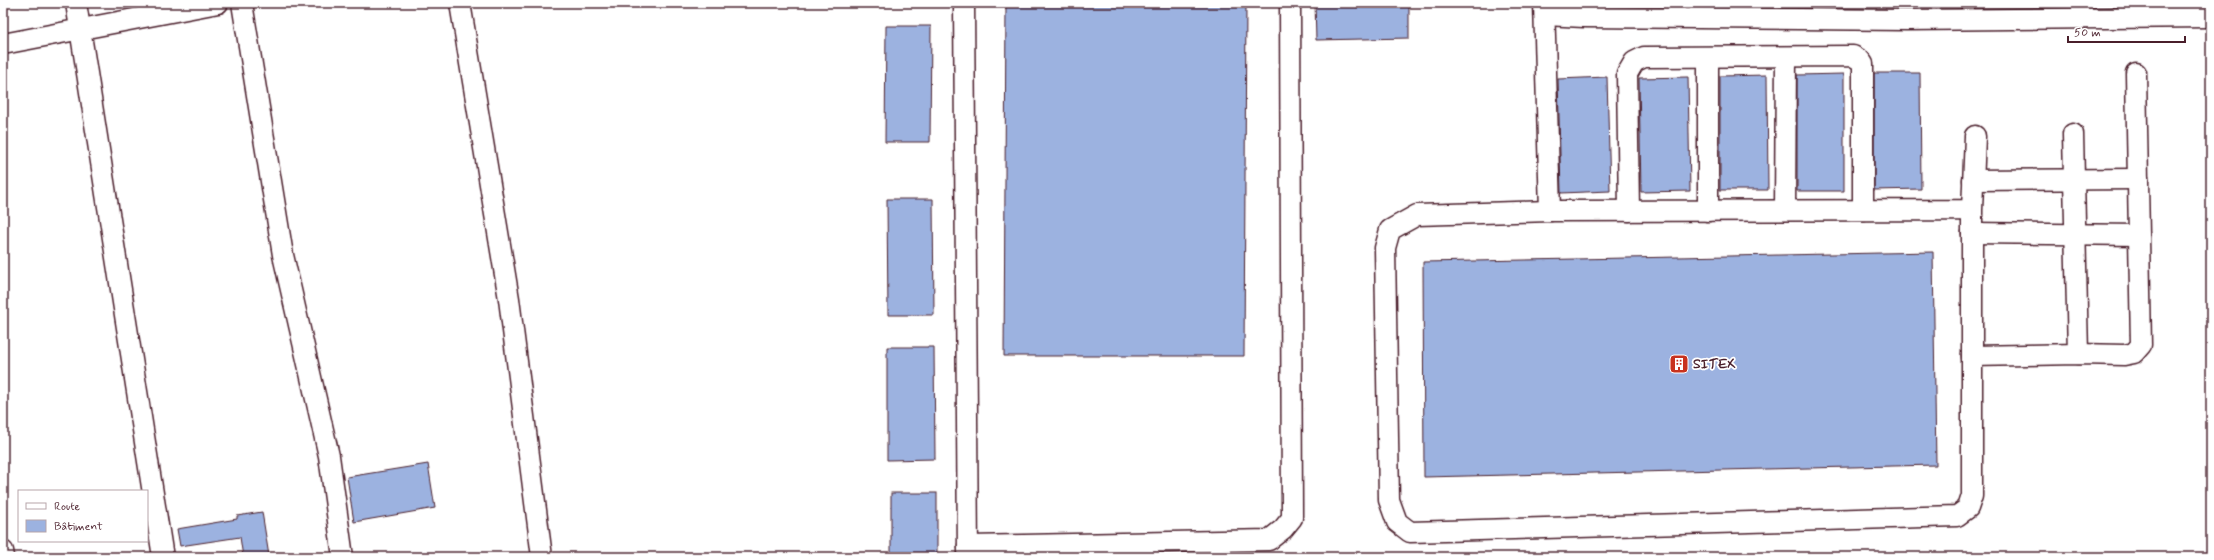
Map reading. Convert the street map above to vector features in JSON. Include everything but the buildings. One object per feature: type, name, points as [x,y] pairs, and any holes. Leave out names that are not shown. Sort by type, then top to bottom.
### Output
[{"type":"street","points":[[76,3],[163,557]]},
{"type":"street","points":[[3,44],[218,3]]},
{"type":"street","points":[[242,3],[283,255],[329,456],[343,557]]},
{"type":"street","points":[[460,3],[509,299],[542,557]]},
{"type":"street","points":[[964,3],[968,551],[1269,540],[1283,530],[1292,518],[1290,3]]},
{"type":"street","points":[[1550,211],[1544,9],[1584,17],[1907,11],[2211,17]]},
{"type":"street","points":[[1629,211],[1627,74],[1634,62],[1644,57],[1708,58],[1853,56],[1860,60],[1863,64],[1863,210]]},
{"type":"street","points":[[1785,210],[1786,57]]},
{"type":"street","points":[[1708,58],[1708,210]]},
{"type":"street","points":[[1972,356],[2078,354],[2124,355],[2134,353],[2141,345],[2136,73]]},
{"type":"street","points":[[2073,134],[2074,235],[2078,354]]},
{"type":"street","points":[[1972,210],[1550,211],[1417,215],[1390,230],[1385,248],[1389,500],[1397,522],[1410,532],[1958,516],[1968,508],[1972,496],[1972,210],[1975,136]]},
{"type":"street","points":[[1973,180],[2138,179]]},
{"type":"street","points":[[1972,233],[2139,235]]},
{"type":"street","points":[[3,551],[4,557]]},
{"type":"place","name":"SITEX","points":[[1679,364]]}]
